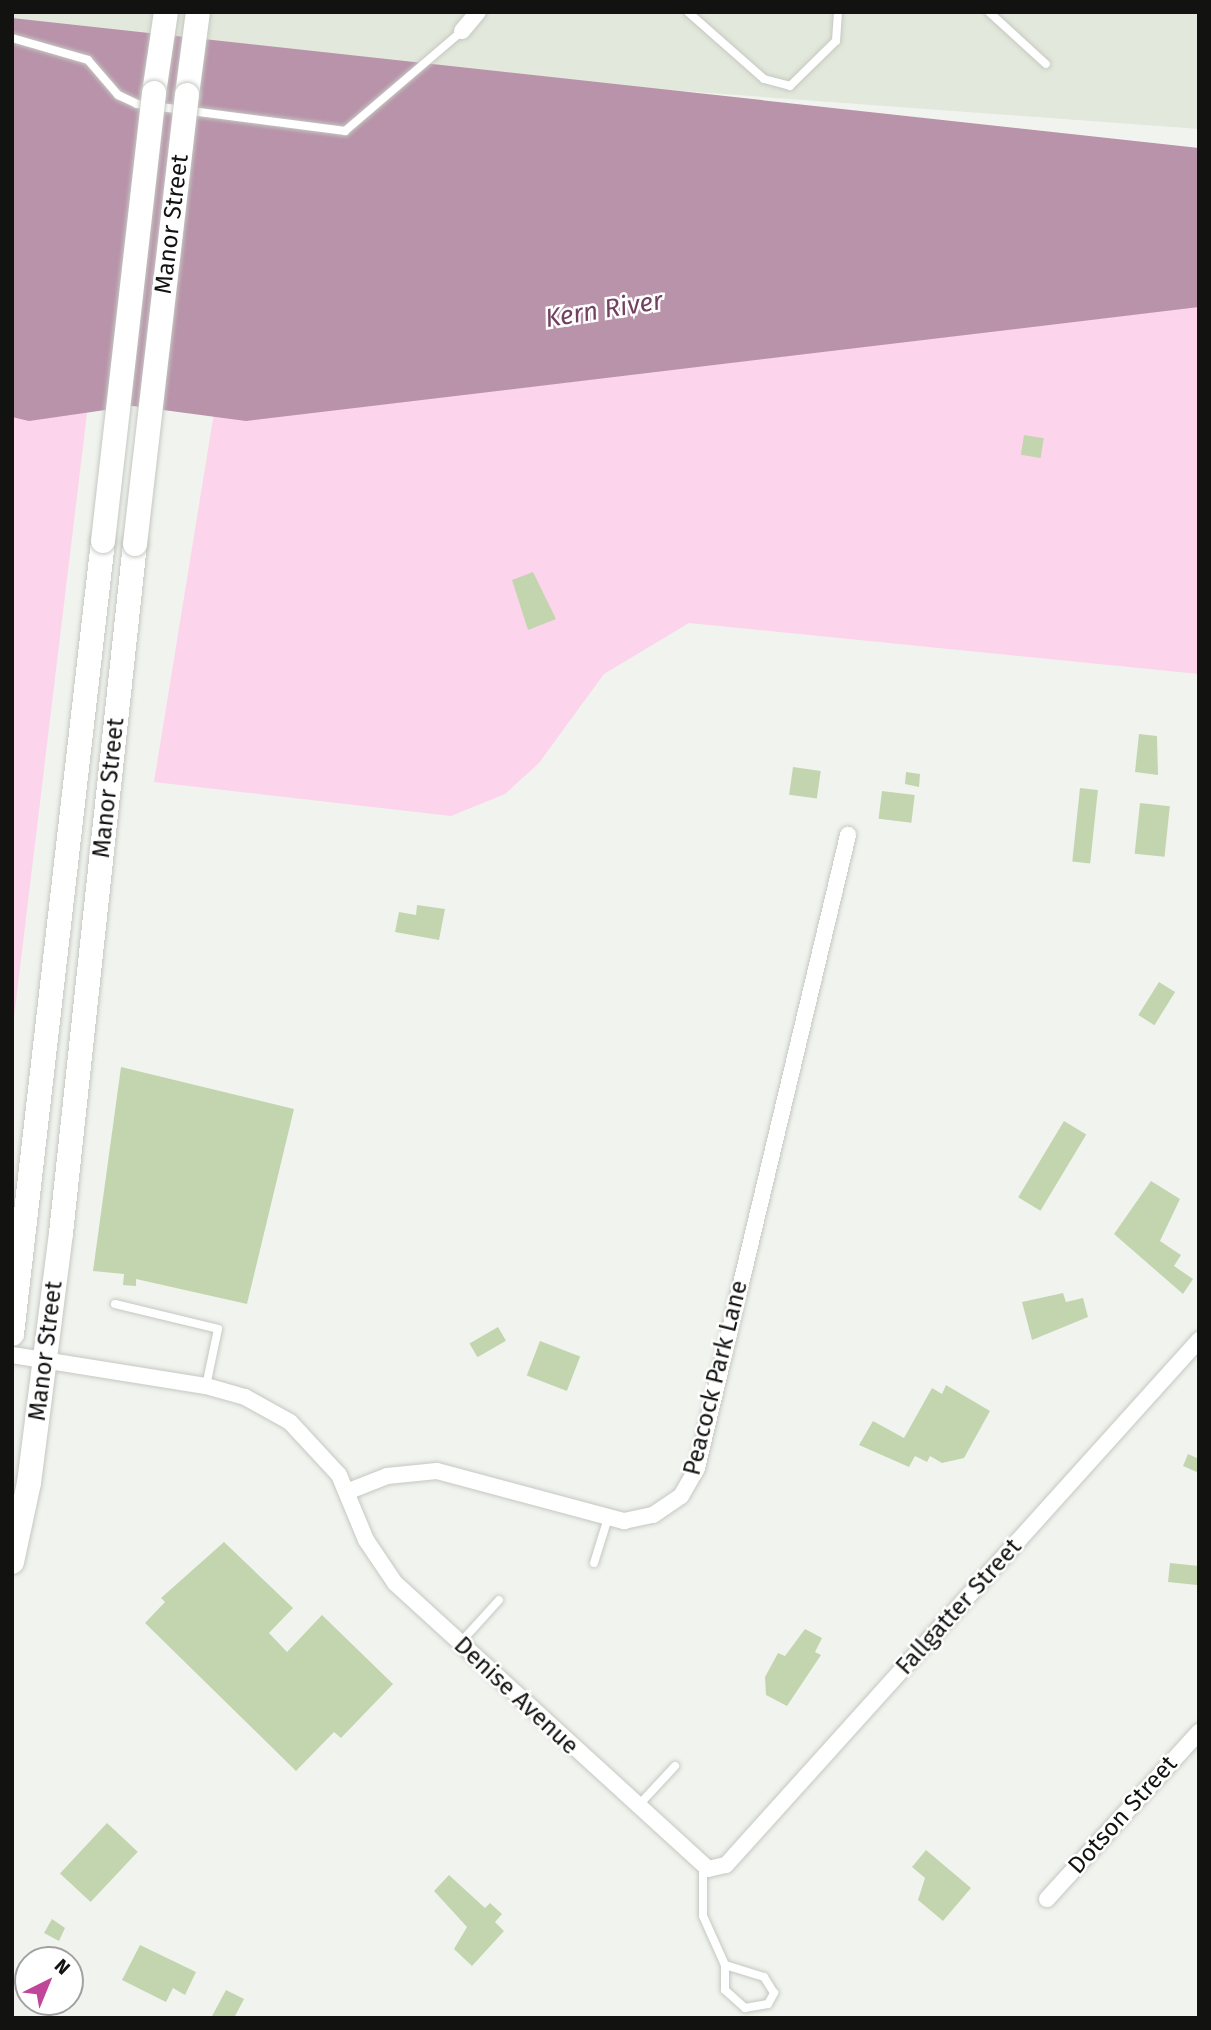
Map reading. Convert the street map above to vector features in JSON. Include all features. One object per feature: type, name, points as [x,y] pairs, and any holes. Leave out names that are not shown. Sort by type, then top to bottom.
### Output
[{"type":"main road","name":"Manor Street","points":[[12,1334],[154,93],[166,12]]},
{"type":"main road","name":"Manor Street","points":[[12,1562],[44,1358],[135,544],[198,12]]},
{"type":"street","points":[[462,31],[478,12]]},
{"type":"street","name":"Peacock Park Lane","points":[[349,1491],[387,1476],[437,1471],[608,1518],[637,1520],[669,1507],[697,1468],[848,835]]},
{"type":"street","name":"Fallgatter Street","points":[[710,1868],[1199,1340]]},
{"type":"street","points":[[12,1355],[206,1386],[245,1397],[290,1422],[349,1491]]},
{"type":"street","name":"Denise Avenue","points":[[349,1491],[378,1561],[460,1643],[636,1808],[710,1868]]},
{"type":"street","name":"Dotson Street","points":[[1047,1899],[1199,1732]]},
{"type":"lane","points":[[688,12],[764,79],[790,86],[836,41],[838,12]]},
{"type":"lane","points":[[989,12],[1045,64]]},
{"type":"lane","points":[[12,38],[88,60],[118,95],[137,104],[345,131],[462,31]]},
{"type":"lane","points":[[115,1304],[218,1329],[206,1386]]},
{"type":"lane","points":[[594,1563],[608,1518]]},
{"type":"lane","points":[[460,1643],[499,1600]]},
{"type":"lane","points":[[636,1808],[675,1766]]},
{"type":"lane","points":[[710,1868],[704,1916],[725,1965],[726,1990],[738,2004],[753,2010],[768,2004],[773,1989],[764,1977],[725,1965]]},
{"type":"shaded area","points":[[12,12],[1199,12],[1199,129],[81,47],[12,26]]},
{"type":"shaded area","points":[[12,85],[122,124],[12,1034]]},
{"type":"shaded area","points":[[256,154],[1199,157],[1199,674],[689,623],[604,674],[539,763],[505,794],[451,816],[154,782]]},
{"type":"water","name":"Kern River","points":[[12,18],[1199,148],[1199,307],[246,421],[133,406],[29,421],[12,417]]},
{"type":"building","points":[[1024,435],[1044,438],[1041,458],[1021,455]]},
{"type":"building","points":[[533,572],[556,619],[528,630],[512,580]]},
{"type":"building","points":[[1139,734],[1157,736],[1158,775],[1135,772]]},
{"type":"building","points":[[793,767],[821,771],[817,799],[789,795]]},
{"type":"building","points":[[906,772],[920,774],[919,787],[905,784]]},
{"type":"building","points":[[1080,788],[1098,790],[1090,863],[1072,862]]},
{"type":"building","points":[[882,791],[915,795],[911,823],[879,819]]},
{"type":"building","points":[[1140,803],[1170,806],[1165,857],[1135,854]]},
{"type":"building","points":[[417,905],[445,909],[439,940],[395,932],[399,912],[416,915]]},
{"type":"building","points":[[1159,982],[1175,992],[1154,1025],[1138,1015]]},
{"type":"building","points":[[121,1067],[294,1109],[247,1304],[136,1279],[136,1286],[123,1285],[124,1274],[93,1271]]},
{"type":"building","points":[[1064,1121],[1086,1134],[1040,1211],[1018,1197]]},
{"type":"building","points":[[1151,1181],[1180,1199],[1160,1241],[1181,1255],[1174,1266],[1193,1279],[1183,1294],[1114,1234]]},
{"type":"building","points":[[1063,1293],[1066,1302],[1083,1298],[1088,1317],[1032,1340],[1022,1302]]},
{"type":"building","points":[[498,1327],[506,1341],[477,1357],[469,1344]]},
{"type":"building","points":[[540,1341],[580,1356],[567,1391],[527,1376]]},
{"type":"building","points":[[946,1385],[990,1411],[964,1458],[942,1463],[930,1456],[927,1462],[915,1456],[909,1467],[859,1445],[873,1421],[904,1438],[932,1388],[942,1394]]},
{"type":"building","points":[[1188,1454],[1199,1459],[1199,1473],[1183,1466]]},
{"type":"building","points":[[224,1542],[293,1608],[269,1633],[287,1652],[322,1615],[393,1684],[341,1738],[334,1732],[296,1771],[145,1623],[165,1602],[161,1598]]},
{"type":"building","points":[[1170,1563],[1199,1566],[1197,1585],[1168,1582]]},
{"type":"building","points":[[805,1629],[822,1638],[815,1652],[821,1655],[787,1706],[766,1695],[765,1677],[778,1653],[785,1656]]},
{"type":"building","points":[[107,1823],[138,1852],[91,1902],[60,1873]]},
{"type":"building","points":[[926,1850],[971,1888],[943,1921],[918,1900],[925,1878],[912,1867]]},
{"type":"building","points":[[449,1875],[485,1908],[490,1903],[502,1914],[495,1922],[504,1931],[472,1966],[454,1949],[467,1927],[434,1891]]},
{"type":"building","points":[[52,1919],[65,1928],[59,1941],[44,1933]]},
{"type":"building","points":[[140,1945],[196,1972],[185,1995],[173,1988],[166,2002],[122,1980]]},
{"type":"building","points":[[226,1990],[244,1999],[234,2018],[211,2018]]}]
